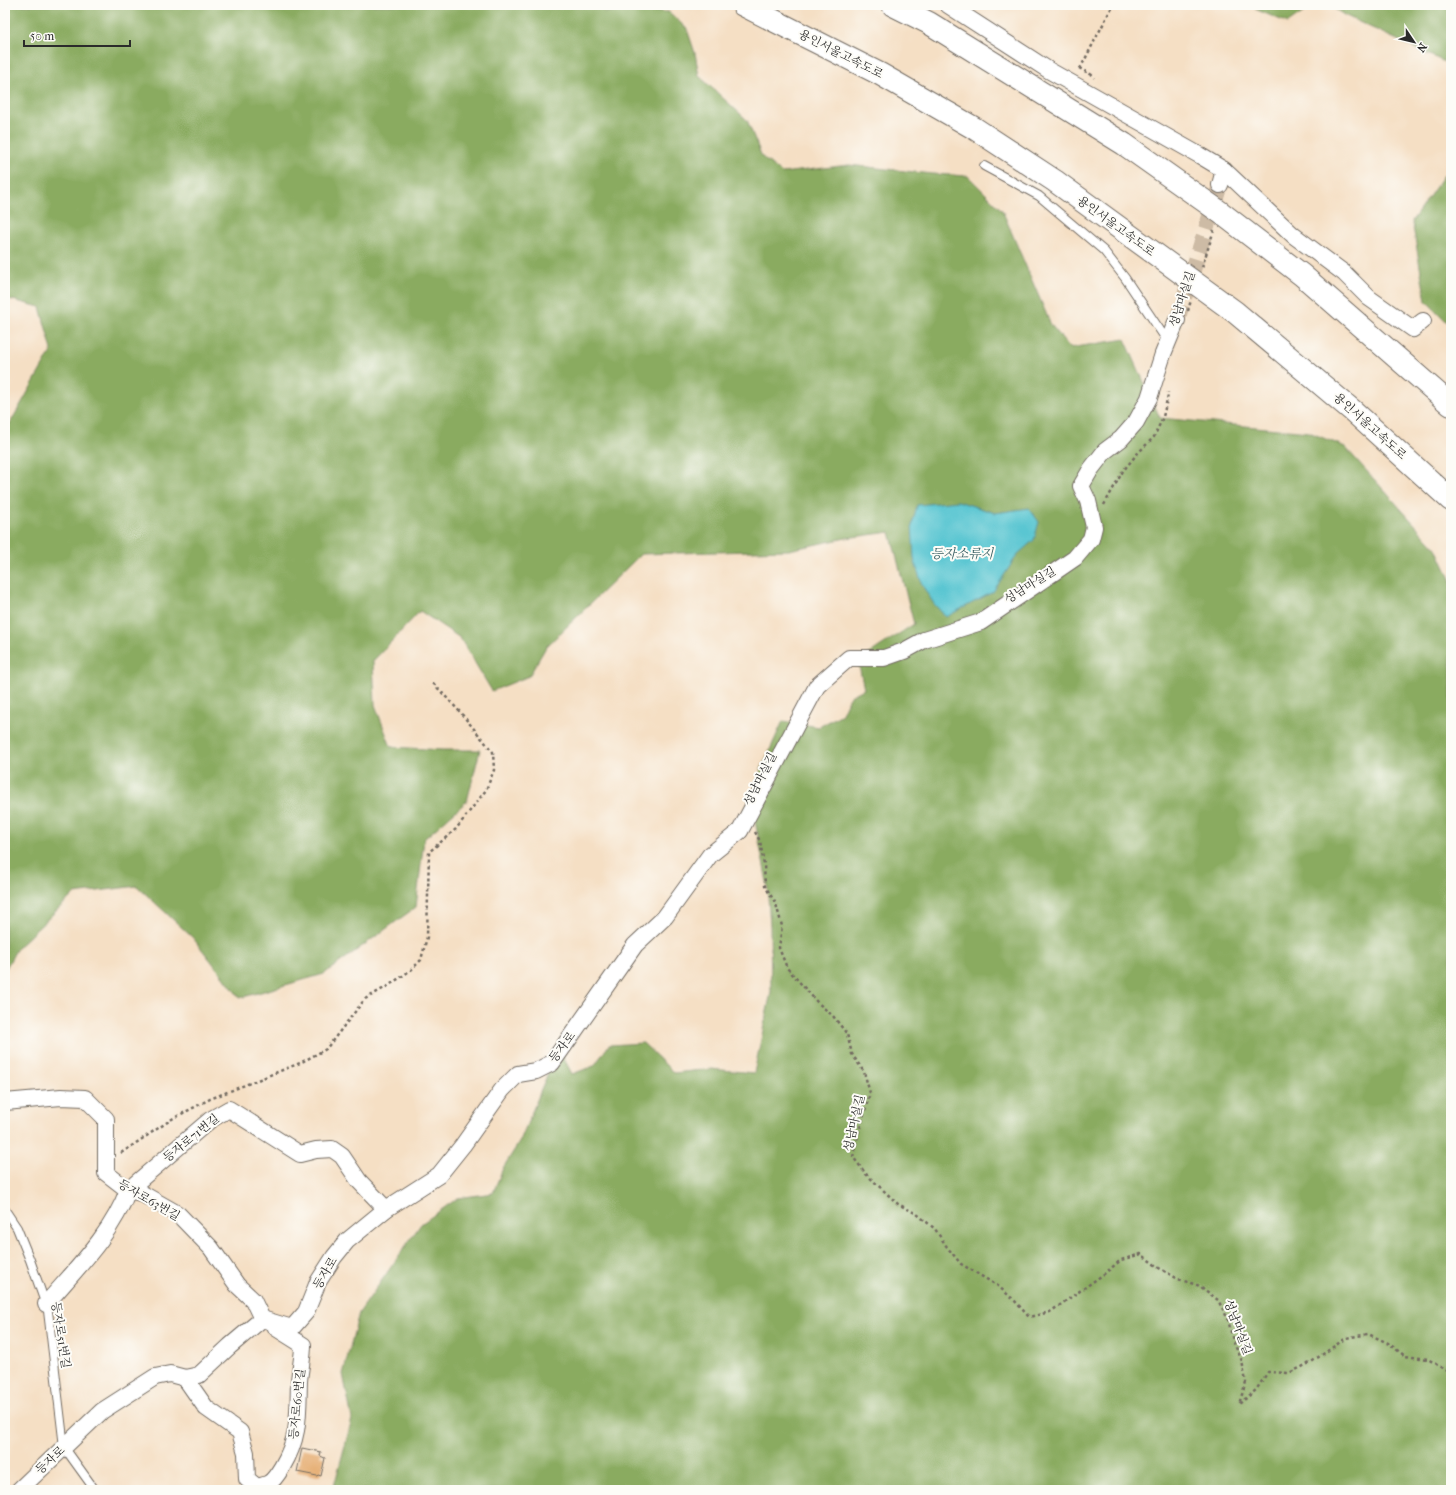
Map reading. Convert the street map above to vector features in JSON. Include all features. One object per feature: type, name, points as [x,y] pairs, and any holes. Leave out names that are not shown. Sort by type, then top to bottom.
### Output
[{"type":"highway","name":"용인서울고속도로","points":[[743,5],[793,29],[887,78],[974,128],[1055,181],[1235,312],[1353,410],[1451,500]]},
{"type":"highway","points":[[893,5],[929,24],[1124,144],[1220,212],[1302,275],[1451,405]]},
{"type":"street","points":[[948,5],[1050,71],[1199,154],[1224,170],[1292,235],[1344,273],[1369,298],[1413,329],[1423,321]]},
{"type":"street","points":[[1220,185],[1224,170]]},
{"type":"street","points":[[1168,342],[1182,318]]},
{"type":"street","name":"등자로","points":[[19,1490],[102,1410],[155,1377],[170,1374],[185,1378],[199,1375],[262,1319],[292,1328],[306,1312],[318,1282],[334,1257],[347,1241],[386,1209],[439,1175],[463,1145],[502,1090],[518,1074],[536,1071],[552,1063],[635,945],[665,917],[710,855],[740,831],[816,686],[849,658],[884,658],[904,651],[924,640],[982,622],[1075,558],[1091,539],[1094,527],[1088,501],[1081,486],[1091,468],[1105,450],[1121,440],[1136,422],[1149,398],[1168,342]]},
{"type":"street","points":[[5,1102],[60,1097],[85,1098],[106,1119],[105,1163]]},
{"type":"street","name":"등자로71번길","points":[[128,1190],[210,1120],[229,1109],[300,1154],[316,1150],[332,1149],[342,1156],[359,1182],[386,1209]]},
{"type":"street","name":"등자로63번길","points":[[105,1163],[106,1173],[128,1190],[141,1194],[178,1214],[211,1248],[237,1285],[253,1300],[262,1319]]},
{"type":"street","points":[[46,1304],[105,1233],[124,1201],[128,1190]]},
{"type":"street","name":"등자로60번길","points":[[185,1378],[206,1408],[240,1432],[246,1453],[247,1479],[257,1487],[270,1483],[279,1473],[290,1454],[296,1433],[299,1412],[299,1379],[303,1344],[262,1319]]},
{"type":"lane","points":[[984,166],[1039,196],[1104,251],[1125,278],[1168,342]]},
{"type":"lane","name":"등자로51번길","points":[[5,1210],[17,1228],[48,1311],[64,1447]]},
{"type":"lane","points":[[64,1447],[95,1490]]},
{"type":"path","points":[[1073,84],[1113,5]]},
{"type":"path","points":[[1076,67],[1092,75],[1096,80]]},
{"type":"path","name":"성남마실길","points":[[1201,271],[1215,226]]},
{"type":"path","name":"성남마실길","points":[[1182,318],[1194,293]]},
{"type":"path","points":[[1102,509],[1123,471],[1154,437],[1163,417],[1168,395],[1167,388]]},
{"type":"path","points":[[105,1163],[172,1119],[210,1099],[300,1063],[326,1049],[365,1000],[411,970],[421,960],[427,937],[429,852],[456,829],[486,790],[494,770],[493,752],[460,712],[433,683]]},
{"type":"path","name":"성남마실길","points":[[753,828],[760,841],[764,864],[765,886],[776,904],[782,926],[779,948],[787,968],[817,1002],[833,1016],[846,1034],[852,1054],[864,1072],[870,1093],[853,1157],[866,1174],[898,1204],[917,1214],[935,1229],[961,1264],[998,1286],[1014,1300],[1029,1317],[1050,1312],[1104,1274],[1121,1260],[1141,1254],[1178,1279],[1200,1286],[1218,1300],[1228,1320],[1233,1341],[1242,1361],[1246,1382],[1239,1404],[1256,1390],[1268,1372],[1289,1373],[1310,1363],[1346,1338],[1368,1334],[1388,1343],[1406,1356],[1428,1359],[1448,1372],[1451,1376]]},
{"type":"green space","points":[[5,5],[607,5],[604,12],[643,10],[669,12],[687,29],[695,53],[699,76],[747,120],[762,157],[782,173],[849,165],[933,174],[968,176],[1002,210],[1051,325],[1070,348],[1125,339],[1160,418],[1309,432],[1345,447],[1436,548],[1451,581],[1451,1490],[333,1490],[352,1419],[343,1374],[359,1313],[421,1224],[458,1198],[493,1193],[503,1168],[520,1141],[551,1066],[561,1053],[572,1074],[594,1066],[609,1045],[643,1043],[674,1073],[711,1069],[754,1073],[771,992],[770,926],[767,882],[755,821],[745,812],[763,765],[783,721],[819,727],[842,714],[850,696],[864,689],[858,661],[914,624],[890,532],[846,538],[789,550],[641,554],[546,647],[529,676],[492,691],[460,638],[420,611],[373,661],[375,705],[391,747],[443,750],[480,750],[467,801],[424,839],[416,907],[324,974],[240,998],[193,938],[137,886],[74,894],[17,948],[5,970],[5,432],[52,350],[40,307],[5,298]]},
{"type":"green space","points":[[1258,5],[1314,5],[1288,23],[1255,9]]},
{"type":"green space","points":[[1329,5],[1451,5],[1451,65],[1344,15]]},
{"type":"green space","points":[[1451,159],[1451,326],[1426,301],[1412,221],[1447,171]]},
{"type":"water","name":"등자소류지","points":[[958,501],[995,513],[1029,508],[1039,522],[1034,540],[1018,554],[993,592],[946,617],[934,604],[922,585],[914,559],[912,525],[917,505]]},
{"type":"building","points":[[302,1448],[321,1452],[320,1456],[325,1458],[321,1476],[297,1472]]},
{"type":"tunnel","points":[[1177,320],[1220,185]]}]
